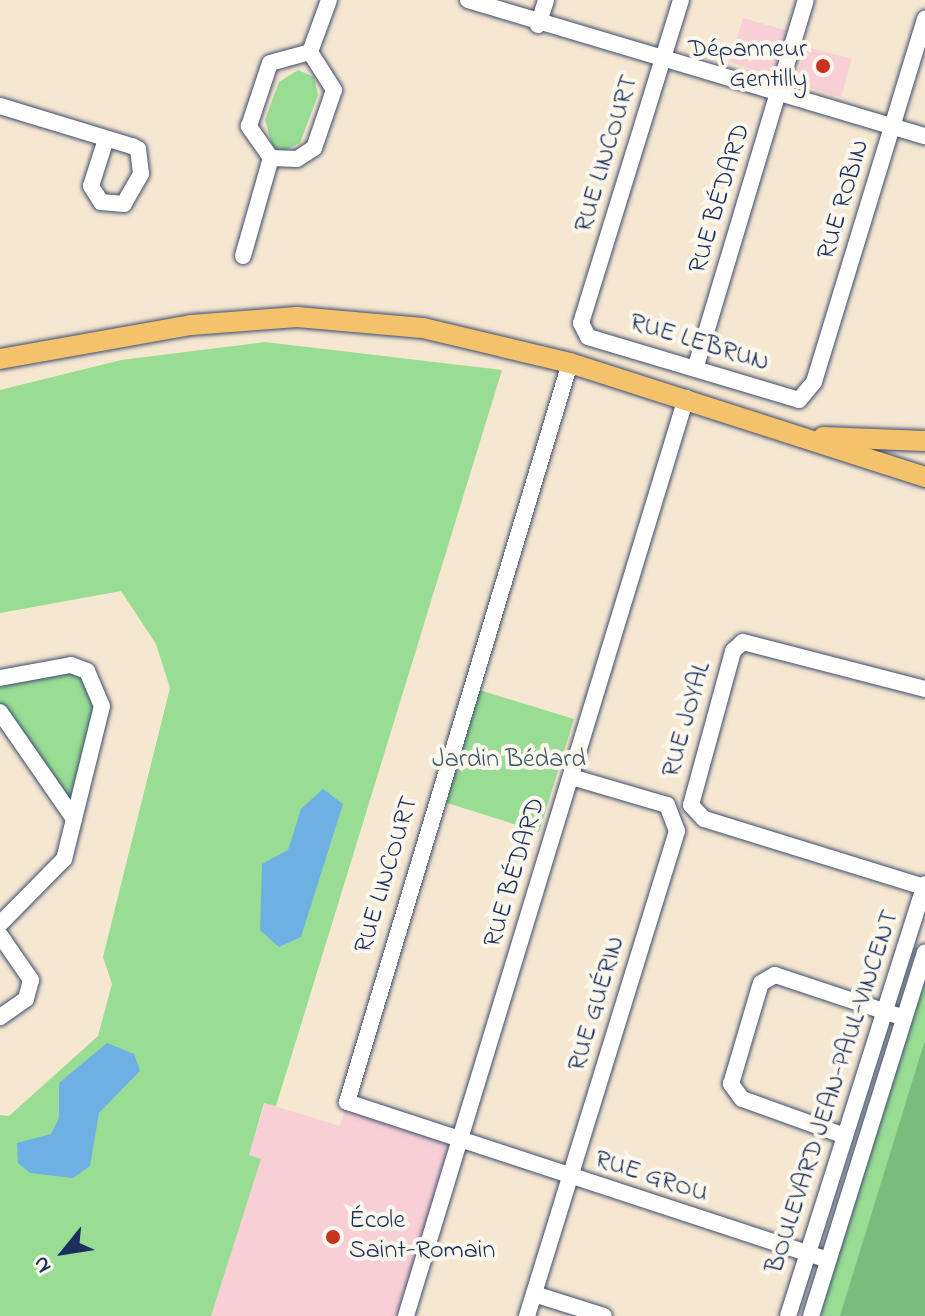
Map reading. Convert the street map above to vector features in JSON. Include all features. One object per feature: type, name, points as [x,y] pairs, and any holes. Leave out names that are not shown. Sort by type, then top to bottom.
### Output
[{"type":"main road","points":[[0,359],[106,335],[297,317],[423,328],[570,363],[925,477]]},
{"type":"main road","points":[[807,437],[925,441]]},
{"type":"street","points":[[310,52],[329,0]]},
{"type":"street","points":[[468,0],[538,25],[662,62],[925,136]]},
{"type":"street","points":[[538,25],[546,0]]},
{"type":"street","name":"RUE LINCOURT","points":[[581,323],[681,0]]},
{"type":"street","name":"RUE BÉDARD","points":[[696,366],[806,0]]},
{"type":"street","name":"RUE ROBIN","points":[[809,395],[925,19]]},
{"type":"street","points":[[271,158],[249,126],[270,63],[310,52]]},
{"type":"street","points":[[271,158],[297,159],[314,148],[334,90],[310,52]]},
{"type":"street","points":[[0,106],[106,139]]},
{"type":"street","points":[[243,256],[271,158]]},
{"type":"street","name":"RUE LEBRUN","points":[[581,323],[588,337],[696,366],[799,400],[809,395]]},
{"type":"street","name":"RUE LINCOURT","points":[[459,1143],[351,1109],[347,1092],[570,363]]},
{"type":"street","name":"RUE BÉDARD","points":[[406,1316],[686,398]]},
{"type":"street","name":"RUE JOYAL","points":[[924,885],[704,819],[691,805],[721,689],[743,642],[925,689]]},
{"type":"street","points":[[0,678],[71,665],[87,671],[98,688],[102,706],[64,859],[0,924]]},
{"type":"street","points":[[0,712],[74,819]]},
{"type":"street","name":"RUE GUÉRIN","points":[[527,1316],[677,831],[667,805],[571,777]]},
{"type":"street","name":"BOULEVARD JEAN-PAUL-VINCENT","points":[[788,1316],[924,885]]},
{"type":"street","points":[[0,935],[31,980],[26,999],[0,1017]]},
{"type":"street","name":"BOULEVARD JEAN-PAUL-VINCENT","points":[[811,1316],[925,952]]},
{"type":"street","points":[[845,1136],[742,1099],[731,1084],[761,983],[775,975],[904,1018]]},
{"type":"street","name":"RUE GROU","points":[[459,1143],[828,1260]]},
{"type":"street","points":[[534,1294],[604,1316]]},
{"type":"shaded area","points":[[743,18],[788,31],[776,77],[730,62]]},
{"type":"shaded area","points":[[807,47],[852,59],[841,97],[801,85],[796,77]]},
{"type":"shaded area","name":"École Saint-Romain","points":[[347,1102],[459,1143],[406,1316],[211,1316],[260,1159],[249,1155],[265,1103],[340,1126]]},
{"type":"green space","points":[[298,70],[314,77],[318,95],[300,143],[284,151],[273,148],[265,120],[279,82]]},
{"type":"green space","points":[[265,342],[502,370],[276,1106],[264,1103],[249,1155],[261,1159],[211,1316],[0,1316],[0,1115],[9,1116],[98,1036],[112,984],[103,957],[170,688],[156,644],[121,591],[0,613],[0,390],[121,360]]},
{"type":"green space","points":[[71,665],[98,688],[74,819],[0,712],[0,678]]},
{"type":"green space","name":"Jardin Bédard","points":[[479,690],[574,719],[539,832],[444,802]]},
{"type":"green space","points":[[925,981],[925,1316],[821,1316],[826,1296]]},
{"type":"green space","points":[[925,1042],[925,1316],[840,1316],[921,1053]]},
{"type":"water","points":[[323,789],[343,804],[301,937],[279,947],[260,930],[262,864],[288,850],[301,809]]},
{"type":"water","points":[[107,1043],[134,1054],[140,1071],[99,1113],[90,1166],[73,1178],[30,1173],[18,1163],[17,1143],[51,1134],[59,1118],[59,1083]]},
{"type":"place","name":"Dépanneur Gentilly","points":[[823,66]]},
{"type":"place","name":"École Saint-Romain","points":[[333,1237]]}]
